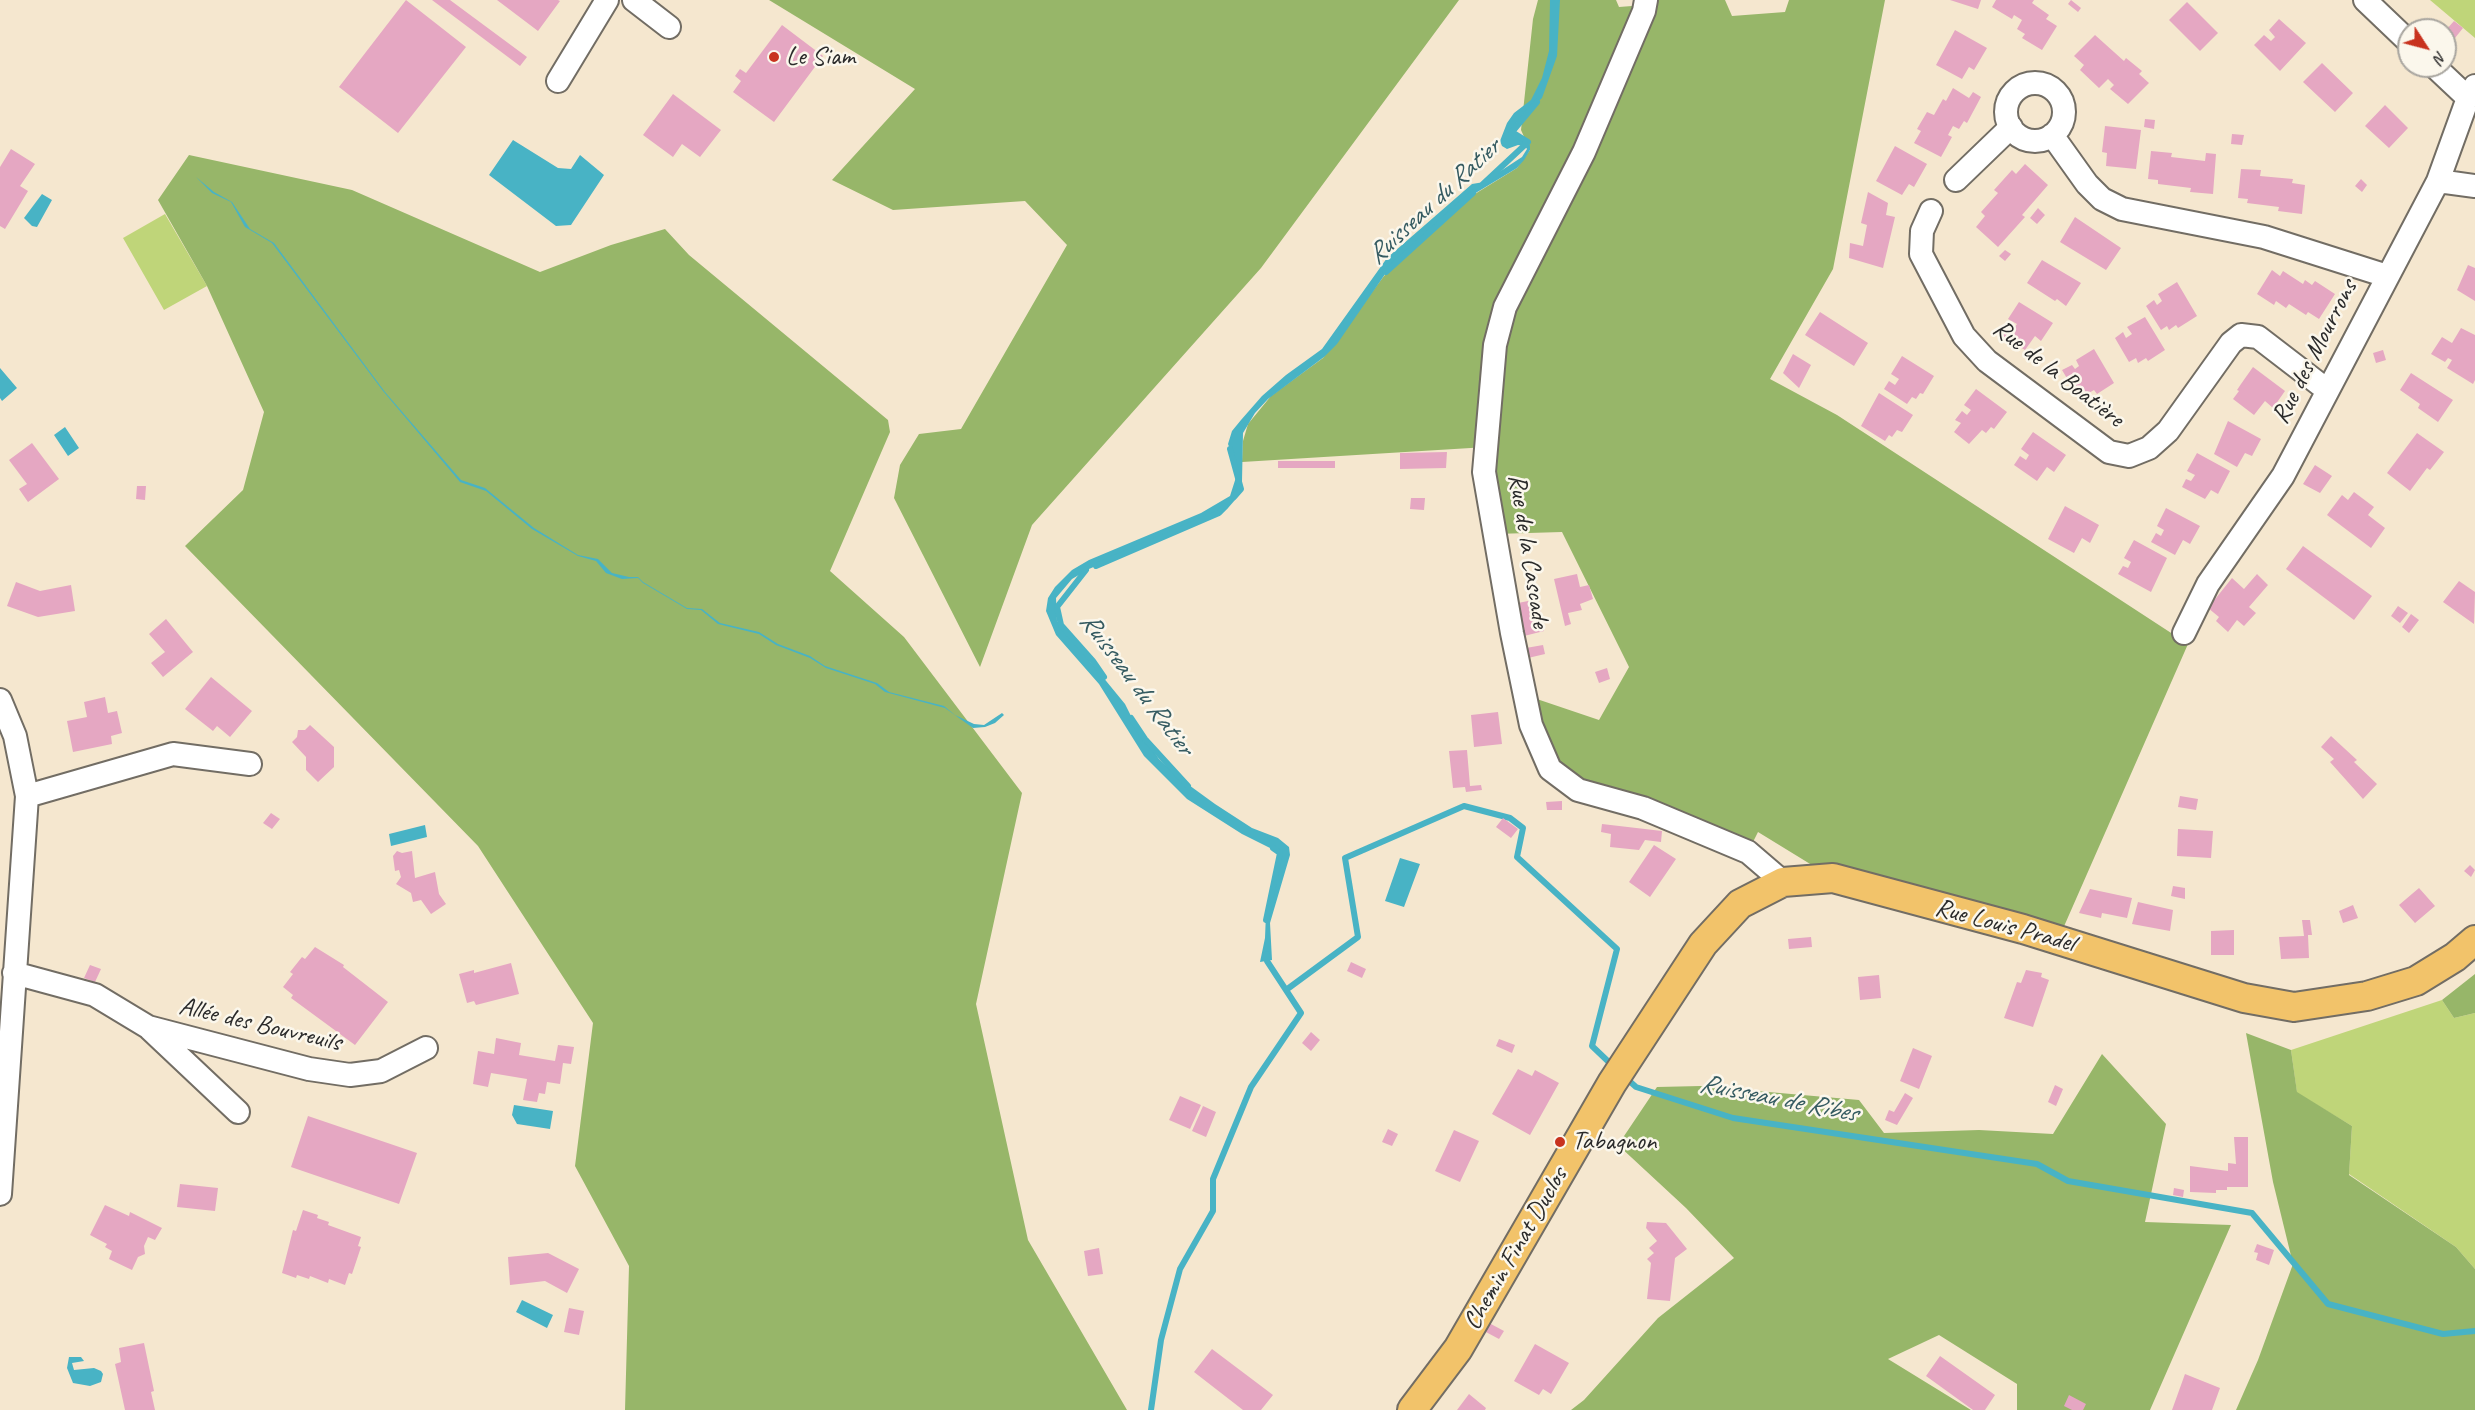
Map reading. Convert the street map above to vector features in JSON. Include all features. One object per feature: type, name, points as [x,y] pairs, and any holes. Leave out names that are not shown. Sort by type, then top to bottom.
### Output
[{"type":"main road","name":"Rue Louis Pradel","points":[[1612,1083],[1703,944],[1740,904],[1783,882],[1833,878],[2023,929],[2244,998],[2294,1007],[2367,996],[2416,981],[2455,957],[2475,940]]},
{"type":"main road","name":"Chemin Finat Duclos","points":[[1412,1410],[1458,1349],[1612,1083]]},
{"type":"street","points":[[558,81],[608,0]]},
{"type":"street","points":[[634,0],[669,27]]},
{"type":"street","name":"Rue de la Cascade","points":[[1646,0],[1644,11],[1584,152],[1505,308],[1495,345],[1484,472],[1531,726],[1550,769],[1578,790],[1643,808],[1748,852],[1783,882]]},
{"type":"street","points":[[2366,0],[2397,30]]},
{"type":"street","points":[[2451,78],[2471,92]]},
{"type":"street","points":[[2030,83],[2050,86],[2062,100],[2063,120],[2059,129],[2052,135],[2044,139],[2025,139],[2011,127],[2007,110],[2013,93],[2030,83]]},
{"type":"street","name":"Rue des Mourrons","points":[[2184,633],[2208,584],[2283,476],[2438,181],[2471,92]]},
{"type":"street","points":[[1956,180],[2011,127]]},
{"type":"street","points":[[2052,135],[2087,184],[2102,199],[2121,209],[2264,237],[2387,276]]},
{"type":"street","points":[[2438,181],[2475,186]]},
{"type":"street","name":"Rue de la Boatière","points":[[1931,211],[1922,231],[1921,254],[1964,336],[1987,361],[2109,452],[2129,456],[2149,448],[2168,431],[2231,343],[2241,335],[2258,337],[2327,390]]},
{"type":"street","points":[[0,700],[15,736],[27,796],[0,1194]]},
{"type":"street","points":[[27,796],[173,754],[250,764]]},
{"type":"street","name":"Allée des Bouvreuils","points":[[14,973],[95,995],[148,1027],[238,1112]]},
{"type":"street","name":"Allée des Bouvreuils","points":[[148,1027],[309,1069],[350,1075],[381,1071],[426,1048]]},
{"type":"green space","points":[[769,0],[1459,0],[1261,268],[1032,525],[980,667],[894,498],[900,465],[919,434],[961,429],[1067,245],[1025,201],[893,210],[832,180],[915,89]]},
{"type":"green space","points":[[1538,0],[1616,0],[1619,7],[1645,5],[1648,0],[1725,0],[1732,16],[1785,12],[1789,0],[1885,0],[1833,269],[1770,379],[1837,415],[2188,644],[2058,940],[1833,878],[1758,832],[1748,852],[1550,769],[1525,695],[1599,720],[1629,667],[1562,532],[1495,534],[1487,447],[1242,462],[1243,441],[1248,424],[1271,396],[1323,358],[1384,276],[1457,205],[1517,168],[1530,150],[1521,130],[1533,19]]},
{"type":"green space","points":[[2430,0],[2475,0],[2475,38],[2457,23],[2457,18],[2451,18]]},
{"type":"green space","points":[[189,155],[352,190],[540,272],[611,245],[665,229],[689,255],[888,420],[890,432],[830,571],[904,637],[1022,793],[976,1004],[1028,1240],[1127,1410],[625,1410],[629,1266],[575,1166],[593,1023],[478,846],[185,546],[243,490],[264,412],[207,286],[158,200]]},
{"type":"green space","points":[[165,214],[207,286],[164,310],[123,238]]},
{"type":"green space","points":[[2475,974],[2475,1013],[2454,1018],[2442,1000]]},
{"type":"green space","points":[[2442,1000],[2454,1018],[2475,1013],[2475,1269],[2456,1247],[2349,1174],[2352,1126],[2297,1093],[2291,1050]]},
{"type":"green space","points":[[2246,1033],[2291,1050],[2297,1092],[2352,1126],[2349,1175],[2456,1247],[2475,1269],[2475,1410],[2236,1410],[2258,1360],[2293,1264],[2273,1182]]},
{"type":"green space","points":[[2102,1054],[2166,1124],[2145,1222],[2231,1225],[2150,1410],[2017,1410],[2017,1384],[1939,1335],[1888,1359],[1971,1410],[1571,1410],[1584,1400],[1658,1318],[1734,1258],[1686,1208],[1618,1145],[1657,1087],[1701,1086],[1859,1100],[1884,1133],[1979,1130],[2053,1134]]},
{"type":"water","points":[[1550,0],[1560,0],[1557,56],[1542,98],[1517,122],[1512,132],[1514,136],[1528,142],[1530,146],[1524,160],[1517,168],[1469,197],[1390,267],[1337,344],[1324,357],[1268,399],[1255,413],[1243,433],[1242,481],[1235,500],[1228,508],[1089,569],[1072,579],[1056,598],[1057,621],[1125,704],[1137,728],[1159,759],[1182,780],[1215,804],[1252,828],[1278,838],[1289,847],[1290,855],[1270,923],[1272,960],[1260,962],[1265,938],[1266,913],[1280,853],[1242,834],[1187,799],[1144,756],[1099,684],[1056,635],[1046,611],[1048,598],[1055,587],[1072,570],[1089,560],[1201,513],[1230,496],[1238,471],[1228,444],[1232,431],[1241,420],[1262,396],[1322,349],[1387,258],[1472,184],[1484,182],[1522,157],[1527,149],[1525,146],[1518,145],[1507,149],[1500,141],[1507,123],[1514,113],[1531,100],[1542,78],[1549,51]]},
{"type":"water","points":[[513,140],[558,168],[571,169],[580,155],[604,175],[571,225],[556,226],[489,175]]},
{"type":"water","points":[[196,177],[214,192],[232,202],[250,229],[274,243],[385,392],[461,480],[485,488],[534,528],[578,555],[598,559],[612,573],[638,577],[687,608],[702,609],[720,623],[759,632],[778,644],[810,656],[825,666],[877,683],[889,692],[944,706],[955,715],[974,724],[984,725],[1002,713],[1004,715],[995,723],[973,728],[945,708],[885,692],[875,684],[826,668],[810,658],[776,645],[759,634],[718,624],[701,610],[687,609],[643,583],[638,578],[622,579],[606,573],[596,561],[578,556],[532,529],[486,491],[460,482],[383,391],[272,243],[245,227],[231,202],[212,193]]},
{"type":"water","points":[[42,194],[52,200],[37,227],[32,226],[24,218]]},
{"type":"water","points":[[0,368],[17,388],[2,401],[0,398]]},
{"type":"water","points":[[65,427],[79,448],[68,456],[54,435]]},
{"type":"water","points":[[425,825],[427,837],[391,846],[389,834]]},
{"type":"water","points":[[1400,858],[1420,864],[1404,907],[1385,901]]},
{"type":"water","points":[[514,1105],[553,1111],[550,1129],[517,1124],[512,1115]]},
{"type":"water","points":[[522,1300],[553,1315],[547,1328],[516,1312]]},
{"type":"water","points":[[69,1357],[81,1357],[84,1361],[72,1363],[74,1370],[94,1368],[101,1371],[103,1374],[101,1382],[90,1386],[73,1383],[67,1368]]},
{"type":"building","points":[[406,0],[466,47],[398,133],[339,87]]},
{"type":"building","points":[[432,0],[450,0],[527,57],[520,66]]},
{"type":"building","points":[[497,0],[558,0],[560,1],[538,31]]},
{"type":"building","points":[[1950,0],[1981,0],[1978,9]]},
{"type":"building","points":[[1996,0],[2034,0],[2032,3],[2049,15],[2046,19],[2057,26],[2042,50],[2022,38],[2025,34],[2017,29],[2022,20],[2014,15],[2012,19],[1992,7]]},
{"type":"building","points":[[2071,0],[2081,8],[2078,12],[2068,4]]},
{"type":"building","points":[[2187,2],[2218,33],[2200,51],[2169,20]]},
{"type":"building","points":[[2279,19],[2306,43],[2280,71],[2254,45],[2264,35],[2271,41],[2275,37],[2269,30]]},
{"type":"building","points":[[2457,23],[2463,28],[2457,36]]},
{"type":"building","points":[[782,25],[823,56],[774,122],[733,92],[741,81],[735,76],[740,69],[746,73]]},
{"type":"building","points":[[1955,30],[1987,48],[1974,70],[1969,67],[1962,79],[1936,65]]},
{"type":"building","points":[[2095,35],[2124,61],[2126,58],[2142,71],[2139,74],[2149,83],[2128,104],[2110,89],[2114,85],[2108,79],[2099,88],[2080,70],[2084,65],[2074,56]]},
{"type":"building","points":[[2322,63],[2353,93],[2335,112],[2303,82]]},
{"type":"building","points":[[1953,88],[1969,98],[1973,92],[1981,97],[1967,123],[1964,121],[1959,129],[1953,126],[1948,135],[1952,137],[1941,157],[1914,143],[1921,131],[1917,129],[1927,112],[1934,115],[1943,99],[1946,101]]},
{"type":"building","points":[[673,94],[721,130],[700,157],[682,144],[673,157],[643,135]]},
{"type":"building","points":[[2385,105],[2408,128],[2389,148],[2365,126]]},
{"type":"building","points":[[2145,119],[2155,120],[2154,129],[2144,127]]},
{"type":"building","points":[[2105,126],[2141,130],[2136,169],[2106,166],[2107,153],[2102,152]]},
{"type":"building","points":[[2232,134],[2244,135],[2242,145],[2231,144]]},
{"type":"building","points":[[1895,146],[1927,164],[1914,187],[1909,184],[1902,195],[1876,181]]},
{"type":"building","points":[[11,149],[35,164],[20,186],[28,191],[5,229],[0,226],[0,167]]},
{"type":"building","points":[[2151,151],[2172,153],[2171,157],[2205,161],[2206,153],[2216,154],[2213,194],[2190,192],[2191,188],[2158,184],[2158,180],[2148,179]]},
{"type":"building","points":[[2025,164],[2048,185],[2022,215],[2025,217],[1998,247],[1976,227],[1985,216],[1981,212],[1998,193],[1994,190],[2012,170],[2016,174]]},
{"type":"building","points":[[2241,169],[2261,170],[2260,176],[2293,179],[2292,183],[2305,185],[2302,214],[2278,211],[2279,207],[2247,203],[2248,199],[2238,198]]},
{"type":"building","points":[[2361,179],[2367,185],[2362,192],[2355,186]]},
{"type":"building","points":[[1868,192],[1888,203],[1886,215],[1895,217],[1883,268],[1849,258],[1850,243],[1863,246],[1867,225],[1861,223]]},
{"type":"building","points":[[2038,208],[2045,215],[2037,224],[2030,218]]},
{"type":"building","points":[[2075,217],[2121,248],[2106,270],[2060,242]]},
{"type":"building","points":[[2005,250],[2011,254],[2005,261],[1999,256]]},
{"type":"building","points":[[2042,260],[2081,283],[2066,306],[2027,283]]},
{"type":"building","points":[[2468,265],[2475,268],[2475,301],[2457,290]]},
{"type":"building","points":[[2272,270],[2280,276],[2283,271],[2303,284],[2305,280],[2312,285],[2315,281],[2335,294],[2319,319],[2308,312],[2306,315],[2289,304],[2286,308],[2276,301],[2274,305],[2257,294]]},
{"type":"building","points":[[2177,282],[2197,316],[2178,328],[2176,325],[2169,330],[2167,326],[2161,330],[2146,306],[2154,300],[2157,305],[2162,301],[2158,294]]},
{"type":"building","points":[[2019,302],[2053,323],[2041,341],[2035,336],[2025,350],[2001,335],[2007,327],[2012,331],[2017,324],[2008,319]]},
{"type":"building","points":[[1820,312],[1868,343],[1854,366],[1805,335]]},
{"type":"building","points":[[2145,317],[2165,350],[2148,361],[2146,358],[2138,363],[2136,358],[2129,362],[2115,338],[2123,332],[2126,338],[2132,334],[2127,327]]},
{"type":"building","points":[[2461,328],[2475,335],[2475,380],[2473,384],[2447,368],[2452,360],[2448,358],[2445,362],[2431,354],[2442,337],[2452,343]]},
{"type":"building","points":[[2094,349],[2114,383],[2097,394],[2094,390],[2087,394],[2084,390],[2077,395],[2062,370],[2072,365],[2075,369],[2079,366],[2076,360]]},
{"type":"building","points":[[2383,350],[2386,360],[2376,363],[2373,353]]},
{"type":"building","points":[[1793,354],[1811,365],[1799,388],[1783,373]]},
{"type":"building","points":[[1902,356],[1934,376],[1923,394],[1920,393],[1916,399],[1912,397],[1907,404],[1884,389],[1889,381],[1895,385],[1899,379],[1891,374]]},
{"type":"building","points":[[2253,367],[2285,391],[2273,408],[2265,401],[2254,415],[2233,399]]},
{"type":"building","points":[[2411,373],[2453,400],[2438,422],[2418,408],[2420,404],[2400,390]]},
{"type":"building","points":[[1976,389],[2007,412],[1994,429],[1991,427],[1986,433],[1982,430],[1969,444],[1954,432],[1961,423],[1955,420],[1962,411],[1967,415],[1971,410],[1964,405]]},
{"type":"building","points":[[1879,393],[1913,415],[1902,432],[1897,430],[1885,441],[1861,426]]},
{"type":"building","points":[[2228,421],[2261,439],[2252,456],[2245,453],[2237,467],[2214,454]]},
{"type":"building","points":[[2033,432],[2066,455],[2054,472],[2047,467],[2037,481],[2014,465],[2020,456],[2026,460],[2029,455],[2021,449]]},
{"type":"building","points":[[2417,433],[2444,452],[2430,470],[2427,468],[2410,491],[2387,473]]},
{"type":"building","points":[[32,443],[59,479],[28,502],[19,489],[27,484],[9,460]]},
{"type":"building","points":[[1447,452],[1446,468],[1400,469],[1400,453]]},
{"type":"building","points":[[2197,453],[2230,471],[2218,494],[2211,490],[2205,499],[2182,487],[2186,479],[2191,481],[2195,475],[2187,471]]},
{"type":"building","points":[[1278,461],[1335,461],[1335,468],[1278,468]]},
{"type":"building","points":[[2315,465],[2332,476],[2320,493],[2303,484]]},
{"type":"building","points":[[137,486],[146,486],[145,500],[136,499]]},
{"type":"building","points":[[2354,492],[2374,507],[2368,515],[2385,528],[2371,548],[2327,515],[2342,495],[2348,500]]},
{"type":"building","points":[[1411,498],[1425,498],[1424,510],[1410,509]]},
{"type":"building","points":[[2065,506],[2099,525],[2090,543],[2082,538],[2074,553],[2048,539]]},
{"type":"building","points":[[2166,508],[2200,526],[2190,544],[2183,540],[2175,555],[2151,542],[2156,533],[2161,536],[2164,530],[2157,526]]},
{"type":"building","points":[[2134,540],[2167,558],[2151,592],[2118,574],[2123,566],[2128,568],[2131,562],[2124,558]]},
{"type":"building","points":[[2303,546],[2372,596],[2354,620],[2286,569]]},
{"type":"building","points":[[1577,574],[1580,587],[1589,585],[1593,599],[1580,604],[1582,610],[1568,613],[1571,624],[1565,626],[1554,579]]},
{"type":"building","points":[[2257,574],[2268,585],[2249,607],[2256,613],[2244,626],[2237,620],[2228,632],[2216,621],[2219,617],[2208,608],[2232,578],[2244,589]]},
{"type":"building","points":[[2459,581],[2475,592],[2474,624],[2443,602]]},
{"type":"building","points":[[16,582],[40,591],[71,585],[75,611],[38,617],[7,606]]},
{"type":"building","points":[[1538,599],[1544,631],[1524,636],[1518,603]]},
{"type":"building","points":[[2398,606],[2408,613],[2400,623],[2391,616]]},
{"type":"building","points":[[2411,614],[2419,620],[2409,633],[2402,627]]},
{"type":"building","points":[[166,619],[193,652],[163,677],[151,663],[165,652],[149,634]]},
{"type":"building","points":[[1543,645],[1545,654],[1528,658],[1526,648]]},
{"type":"building","points":[[1607,668],[1610,679],[1599,683],[1595,672]]},
{"type":"building","points":[[211,677],[252,711],[230,737],[217,726],[213,731],[185,709]]},
{"type":"building","points":[[105,697],[108,713],[117,711],[122,733],[111,736],[112,744],[73,752],[67,721],[87,717],[84,702]]},
{"type":"building","points":[[1498,712],[1502,744],[1474,747],[1471,715]]},
{"type":"building","points":[[310,725],[334,747],[334,767],[318,782],[306,770],[306,757],[292,742],[297,737],[298,730],[305,730]]},
{"type":"building","points":[[2331,736],[2357,760],[2354,762],[2377,784],[2363,799],[2330,762],[2334,759],[2321,747]]},
{"type":"building","points":[[1467,750],[1470,786],[1481,785],[1482,790],[1466,792],[1465,787],[1453,788],[1449,751]]},
{"type":"building","points":[[2180,796],[2198,799],[2196,810],[2178,807]]},
{"type":"building","points":[[1562,801],[1562,810],[1547,810],[1546,802]]},
{"type":"building","points":[[271,813],[280,819],[272,829],[263,823]]},
{"type":"building","points":[[1503,818],[1518,829],[1511,838],[1496,827]]},
{"type":"building","points":[[1602,824],[1662,831],[1661,842],[1645,840],[1639,850],[1610,847],[1611,834],[1601,832]]},
{"type":"building","points":[[2178,829],[2213,831],[2211,858],[2177,856]]},
{"type":"building","points":[[1654,845],[1676,859],[1650,897],[1629,882]]},
{"type":"building","points":[[397,851],[402,853],[412,851],[415,878],[435,872],[439,894],[446,904],[431,914],[421,900],[413,902],[411,893],[396,884],[401,877],[399,870],[395,871],[393,856]]},
{"type":"building","points":[[2470,865],[2475,870],[2471,877],[2464,871]]},
{"type":"building","points":[[2173,886],[2185,888],[2185,899],[2171,896]]},
{"type":"building","points":[[2419,888],[2435,906],[2415,923],[2399,905]]},
{"type":"building","points":[[2090,889],[2132,898],[2127,918],[2102,913],[2101,918],[2079,913]]},
{"type":"building","points":[[2138,902],[2173,910],[2170,931],[2132,924]]},
{"type":"building","points":[[2353,905],[2358,918],[2343,923],[2339,911]]},
{"type":"building","points":[[2302,920],[2310,920],[2312,935],[2308,935],[2309,958],[2281,959],[2279,937],[2304,936]]},
{"type":"building","points":[[2234,930],[2234,955],[2211,955],[2211,931]]},
{"type":"building","points":[[1811,937],[1812,947],[1789,949],[1788,939]]},
{"type":"building","points":[[315,947],[344,965],[343,967],[388,1002],[355,1045],[291,998],[293,995],[283,987],[293,974],[290,972],[302,957],[305,959]]},
{"type":"building","points":[[1351,962],[1366,969],[1362,978],[1347,971]]},
{"type":"building","points":[[511,963],[519,994],[476,1005],[474,1001],[467,1003],[459,974],[474,970],[474,973]]},
{"type":"building","points":[[90,965],[101,969],[95,982],[84,978]]},
{"type":"building","points":[[2026,970],[2042,973],[2041,977],[2049,980],[2033,1027],[2004,1018],[2017,982],[2021,983]]},
{"type":"building","points":[[1879,975],[1881,998],[1860,1000],[1858,977]]},
{"type":"building","points":[[1311,1032],[1320,1040],[1311,1051],[1302,1043]]},
{"type":"building","points":[[496,1038],[521,1043],[519,1055],[555,1061],[558,1045],[574,1047],[571,1064],[563,1063],[560,1084],[547,1082],[545,1094],[539,1093],[537,1102],[523,1100],[527,1079],[491,1073],[488,1087],[473,1084],[478,1051],[494,1054]]},
{"type":"building","points":[[1499,1039],[1515,1045],[1512,1053],[1496,1046]]},
{"type":"building","points":[[1913,1048],[1932,1056],[1919,1089],[1900,1081]]},
{"type":"building","points":[[1518,1069],[1532,1076],[1535,1070],[1559,1083],[1530,1135],[1492,1114]]},
{"type":"building","points":[[2055,1085],[2063,1089],[2056,1106],[2048,1102]]},
{"type":"building","points":[[1905,1093],[1913,1098],[1897,1125],[1885,1120],[1889,1110],[1894,1112]]},
{"type":"building","points":[[1180,1096],[1201,1105],[1190,1129],[1169,1120]]},
{"type":"building","points":[[1203,1106],[1216,1112],[1206,1137],[1192,1131]]},
{"type":"building","points":[[308,1116],[417,1153],[399,1204],[291,1167]]},
{"type":"building","points":[[1388,1129],[1398,1134],[1392,1146],[1382,1142]]},
{"type":"building","points":[[1454,1130],[1479,1141],[1460,1182],[1435,1171]]},
{"type":"building","points":[[2234,1137],[2248,1137],[2248,1187],[2227,1187],[2227,1190],[2216,1190],[2216,1193],[2190,1192],[2190,1166],[2228,1171],[2228,1163],[2236,1164]]},
{"type":"building","points":[[180,1184],[218,1188],[215,1211],[177,1207]]},
{"type":"building","points":[[2174,1188],[2184,1190],[2183,1197],[2173,1195]]},
{"type":"building","points":[[105,1205],[129,1216],[130,1212],[162,1228],[155,1240],[148,1237],[144,1246],[145,1254],[138,1257],[132,1270],[109,1259],[112,1251],[105,1247],[107,1244],[90,1235]]},
{"type":"building","points":[[303,1210],[318,1215],[317,1218],[329,1222],[328,1225],[361,1237],[358,1246],[361,1247],[352,1274],[349,1273],[345,1285],[329,1279],[328,1283],[310,1276],[309,1279],[297,1275],[296,1278],[282,1273],[293,1230],[296,1231]]},
{"type":"building","points":[[1647,1222],[1666,1223],[1687,1249],[1675,1258],[1670,1301],[1647,1299],[1651,1263],[1647,1259],[1654,1253],[1649,1248],[1657,1241],[1646,1228]]},
{"type":"building","points":[[2257,1244],[2274,1250],[2269,1265],[2256,1260],[2258,1253],[2254,1252]]},
{"type":"building","points":[[1099,1248],[1103,1274],[1088,1276],[1084,1251]]},
{"type":"building","points":[[548,1253],[579,1269],[567,1293],[545,1281],[510,1285],[508,1257]]},
{"type":"building","points":[[569,1308],[584,1311],[579,1335],[564,1332]]},
{"type":"building","points":[[1489,1323],[1504,1331],[1499,1339],[1484,1331]]},
{"type":"building","points":[[144,1343],[154,1391],[151,1392],[155,1410],[125,1410],[115,1364],[121,1362],[119,1348]]},
{"type":"building","points":[[1535,1344],[1569,1363],[1551,1394],[1543,1389],[1539,1395],[1514,1381]]},
{"type":"building","points":[[1212,1349],[1273,1395],[1261,1410],[1243,1410],[1194,1372]]},
{"type":"building","points":[[1940,1356],[1995,1395],[1985,1410],[1973,1410],[1926,1376]]},
{"type":"building","points":[[2185,1374],[2220,1388],[2212,1410],[2172,1410]]},
{"type":"building","points":[[1469,1394],[1486,1408],[1485,1410],[1457,1410]]},
{"type":"building","points":[[2069,1395],[2086,1404],[2083,1410],[2072,1410],[2064,1406]]},
{"type":"waterway","name":"Ruisseau du Ratier","points":[[1483,184],[1528,142],[1512,132],[1537,102]]},
{"type":"waterway","name":"Ruisseau du Ratier","points":[[1386,272],[1473,193]]},
{"type":"waterway","name":"Ruisseau du Ratier","points":[[1230,449],[1241,489],[1234,497]]},
{"type":"waterway","name":"Ruisseau du Ratier","points":[[1096,566],[1219,513],[1225,507]]},
{"type":"waterway","name":"Ruisseau du Ratier","points":[[1086,570],[1057,607],[1061,625],[1104,677]]},
{"type":"waterway","name":"Ruisseau du Ratier","points":[[1131,718],[1145,739],[1188,786]]},
{"type":"waterway","name":"Ruisseau de Ribes","points":[[1286,990],[1358,937],[1345,858],[1464,806],[1510,818],[1523,828],[1517,857],[1617,949],[1592,1046],[1614,1067]]},
{"type":"waterway","name":"Ruisseau du Ratier","points":[[1266,920],[1280,853],[1273,848]]},
{"type":"waterway","name":"Ruisseau du Ratier","points":[[1151,1410],[1161,1340],[1180,1269],[1213,1211],[1213,1179],[1251,1087],[1301,1013],[1267,961],[1267,954]]},
{"type":"waterway","name":"Ruisseau de Ribes","points":[[1626,1078],[1636,1087],[1733,1118],[2037,1164],[2068,1181],[2252,1213],[2328,1304],[2443,1334],[2475,1331]]},
{"type":"place","name":"Le Siam","points":[[774,57]]},
{"type":"place","name":"Tabagnon","points":[[1560,1142]]}]
